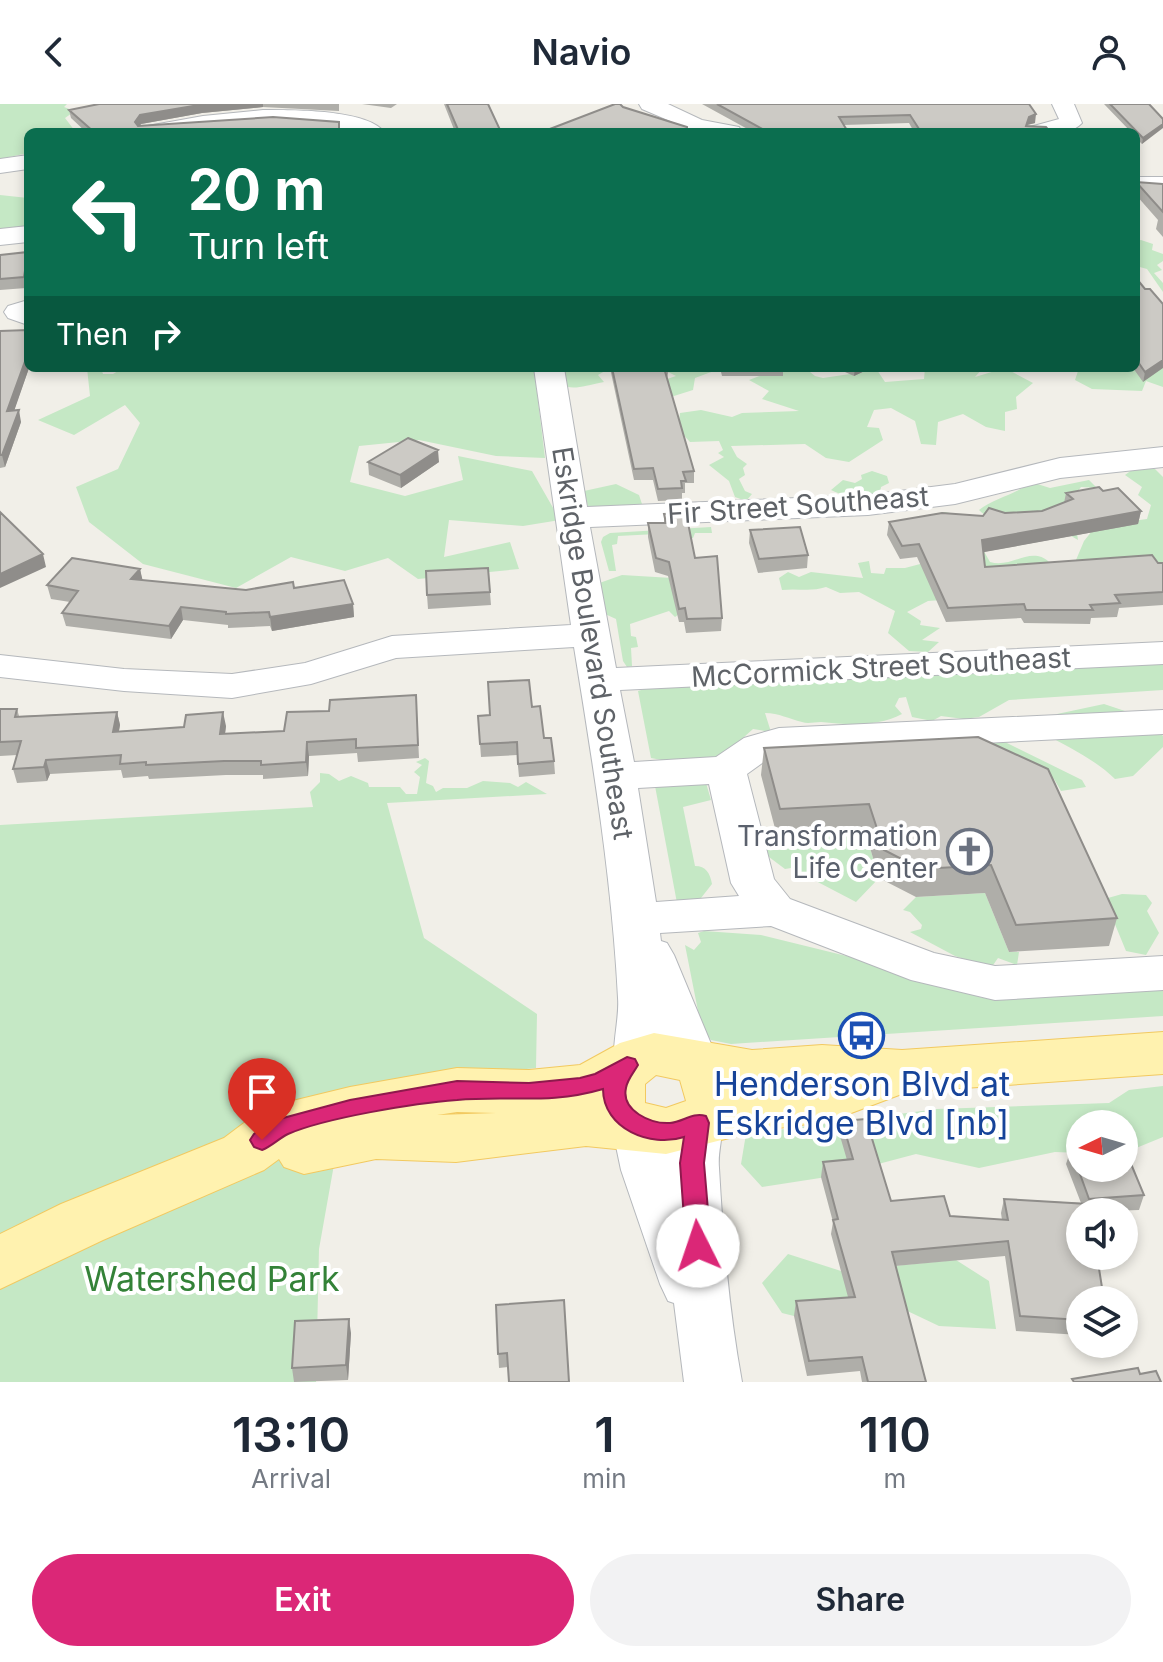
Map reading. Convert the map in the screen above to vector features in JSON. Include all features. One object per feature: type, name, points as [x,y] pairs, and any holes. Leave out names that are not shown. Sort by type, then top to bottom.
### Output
[{"type":"main road","points":[[0,1263],[82,1222],[244,1154],[280,1127],[350,1109],[457,1090],[529,1092],[580,1087],[601,1081],[631,1063],[654,1054],[670,1054],[695,1063],[752,1071],[822,1066],[902,1071],[1163,1053]]},
{"type":"main road","points":[[631,1063],[614,1086],[615,1098],[619,1109],[638,1127]]},
{"type":"main road","points":[[695,1063],[708,1076],[714,1101],[698,1123]]},
{"type":"main road","points":[[244,1154],[282,1157],[338,1142],[376,1136],[456,1139],[586,1123],[670,1132],[757,1109],[830,1099],[902,1071]]},
{"type":"street","points":[[650,104],[687,121],[715,128]]},
{"type":"street","points":[[1053,128],[1071,123],[1069,112],[1063,104]]},
{"type":"street","points":[[174,128],[216,121],[274,118],[328,121],[357,128]]},
{"type":"street","points":[[671,128],[687,121]]},
{"type":"street","points":[[0,166],[24,163]]},
{"type":"street","points":[[1140,184],[1163,184]]},
{"type":"street","points":[[0,237],[24,234]]},
{"type":"street","name":"Eskridge Boulevard Southeast","points":[[550,372],[591,635],[617,776],[637,919],[643,1023],[642,1045],[631,1063]]},
{"type":"street","name":"Fir Street Southeast","points":[[573,518],[868,505],[955,494],[1070,466],[1163,457]]},
{"type":"street","points":[[0,666],[124,680],[232,686],[311,673],[392,647],[591,635]]},
{"type":"street","name":"McCormick Street Southeast","points":[[599,680],[1163,653]]},
{"type":"street","points":[[617,776],[726,770],[758,747],[779,741],[1163,722]]},
{"type":"street","points":[[726,770],[753,883],[774,910]]},
{"type":"street","points":[[637,919],[774,910],[927,968],[995,983],[1163,973]]},
{"type":"street","name":"Eskridge Boulevard Southeast","points":[[637,919],[695,1063]]},
{"type":"street","points":[[698,1123],[692,1163],[708,1355]]},
{"type":"street","points":[[638,1127],[647,1170],[708,1355]]},
{"type":"green space","points":[[0,104],[67,104],[64,107],[75,111],[65,118],[73,128],[24,128],[24,154],[0,159]]},
{"type":"green space","points":[[0,195],[24,198],[24,236],[0,233]]},
{"type":"green space","points":[[1140,240],[1153,244],[1152,250],[1163,254],[1163,261],[1157,265],[1162,270],[1154,273],[1163,283],[1163,292],[1147,269],[1140,267]]},
{"type":"green space","points":[[1140,368],[1163,368],[1163,387],[1146,381],[1142,391],[1092,389],[1075,380],[1078,372],[1140,372]]},
{"type":"green space","points":[[87,372],[534,372],[545,458],[496,456],[419,440],[359,446],[350,482],[405,496],[463,480],[458,456],[532,471],[560,520],[523,526],[449,520],[444,557],[510,542],[519,569],[418,579],[388,558],[345,571],[291,557],[236,588],[143,564],[89,522],[76,487],[118,469],[140,423],[125,405],[74,435],[38,420],[90,396]]},
{"type":"green space","points":[[548,372],[603,372],[598,375],[604,382],[571,387]]},
{"type":"green space","points":[[668,372],[711,372],[695,378],[693,390],[658,401],[661,381],[676,376]]},
{"type":"green space","points":[[770,372],[810,372],[823,378],[878,372],[885,382],[924,379],[925,372],[979,372],[975,377],[992,372],[1012,372],[1033,383],[1016,397],[1017,409],[1005,412],[1005,431],[986,427],[963,414],[938,422],[936,445],[921,444],[915,421],[891,408],[874,410],[867,427],[879,428],[883,440],[849,462],[826,458],[805,444],[731,446],[737,457],[747,464],[743,468],[745,475],[739,479],[745,491],[752,494],[746,501],[735,497],[729,481],[709,465],[724,457],[718,453],[723,450],[719,441],[690,442],[678,429],[680,413],[701,410],[732,417],[742,413],[799,411],[762,399],[769,391],[749,380]]},
{"type":"green space","points":[[1136,467],[1155,469],[1163,477],[1163,567],[1120,578],[1076,560],[1084,541],[1096,526],[1147,519],[1151,505],[1138,495],[1142,487],[1125,475]]},
{"type":"green space","points":[[872,471],[887,476],[889,483],[874,496],[856,498],[831,490],[843,480],[855,483],[862,479],[861,475]]},
{"type":"green space","points":[[1089,480],[1097,488],[1081,487],[1072,499],[1078,540],[1061,530],[1032,521],[1026,511],[996,520],[979,510],[1031,482],[1050,488]]},
{"type":"green space","points":[[616,484],[639,495],[643,507],[626,520],[588,506],[584,491]]},
{"type":"green space","points":[[945,512],[964,516],[990,562],[1006,563],[1035,556],[1049,562],[1008,595],[928,601],[907,612],[921,621],[920,625],[940,628],[922,640],[939,642],[928,652],[909,651],[888,633],[895,611],[859,592],[840,593],[826,587],[782,590],[779,578],[788,572],[799,577],[811,572],[863,578],[858,563],[869,561],[871,573],[884,574],[886,568],[905,568],[924,563],[933,514]]},
{"type":"green space","points":[[711,527],[712,533],[695,533],[693,538],[676,533],[618,536],[617,544],[612,545],[616,571],[609,571],[601,542],[610,533]]},
{"type":"green space","points":[[622,575],[672,578],[698,600],[675,617],[669,611],[630,624],[631,636],[636,637],[638,647],[631,648],[632,666],[627,667],[623,661],[616,619],[594,609],[591,586]]},
{"type":"green space","points":[[1163,660],[1163,690],[1009,700],[979,717],[964,719],[941,716],[932,721],[912,717],[906,697],[899,698],[895,706],[902,714],[873,723],[807,723],[765,713],[771,732],[753,729],[725,754],[711,759],[667,761],[651,758],[638,691],[651,687]]},
{"type":"green space","points":[[1104,704],[1143,717],[1163,736],[1163,747],[1133,776],[1115,779],[1090,759],[1042,732],[1057,714]]},
{"type":"green space","points":[[1003,741],[1082,780],[1086,787],[1061,791],[1054,779],[970,743]]},
{"type":"green space","name":"Watershed Park","points":[[425,758],[429,761],[426,783],[433,786],[436,792],[443,788],[467,788],[483,781],[510,783],[518,787],[526,782],[547,794],[387,803],[424,938],[537,1014],[536,1068],[419,1081],[338,1142],[319,1249],[316,1382],[0,1382],[0,825],[313,807],[310,792],[320,782],[320,773],[329,774],[339,781],[351,776],[368,783],[369,787],[400,787],[406,794],[417,794],[420,777],[414,772],[422,765],[416,762]]},
{"type":"green space","points":[[706,783],[711,800],[683,807],[695,866],[707,871],[712,884],[701,898],[677,903],[655,786]]},
{"type":"green space","points":[[865,831],[879,878],[856,902],[791,868],[785,869],[765,854],[768,845],[777,836]]},
{"type":"green space","points":[[985,893],[1009,952],[1019,952],[1017,965],[998,958],[991,968],[955,956],[910,932],[921,929],[922,925],[910,912],[903,910],[916,897]]},
{"type":"green space","points":[[1122,894],[1146,895],[1152,903],[1147,911],[1159,933],[1146,955],[1126,951],[1101,900]]},
{"type":"green space","points":[[698,933],[761,935],[879,964],[983,998],[1163,987],[1163,1016],[731,1044],[711,1040],[701,1026],[685,945],[694,950],[701,942]]},
{"type":"green space","points":[[1163,1086],[1163,1137],[1138,1147],[1138,1110],[1066,1110],[1066,1152],[979,1168],[916,1154],[833,1176],[762,1187],[741,1164],[746,1134],[937,1109],[1109,1103],[1129,1090]]},
{"type":"green space","points":[[788,1254],[841,1271],[956,1260],[989,1281],[996,1329],[939,1326],[899,1307],[794,1316],[782,1313],[762,1283]]},
{"type":"building","points":[[99,104],[205,104],[140,115],[135,122],[138,126],[273,117],[339,122],[339,128],[89,128],[69,110]]},
{"type":"building","points":[[447,104],[488,104],[499,128],[457,128]]},
{"type":"building","points":[[615,104],[687,127],[687,128],[552,128]]},
{"type":"building","points":[[717,104],[1029,104],[1036,114],[1029,117],[1026,126],[1047,128],[918,128],[910,115],[839,117],[846,128],[761,128]]},
{"type":"building","points":[[1110,104],[1149,104],[1163,119],[1163,124],[1143,138],[1140,128],[1133,128]]},
{"type":"building","points":[[1140,182],[1163,184],[1163,212],[1140,186]]},
{"type":"building","points":[[24,252],[24,277],[0,279],[0,255]]},
{"type":"building","points":[[1140,283],[1163,304],[1163,360],[1145,372],[1140,365]]},
{"type":"building","points":[[24,330],[24,364],[7,411],[19,410],[2,455],[0,455],[0,331]]},
{"type":"building","points":[[613,372],[665,372],[694,471],[683,472],[686,481],[681,481],[682,488],[658,489],[653,468],[634,469]]},
{"type":"building","points":[[408,438],[438,450],[400,475],[368,462]]},
{"type":"building","points":[[1099,487],[1103,491],[1118,488],[1141,511],[982,540],[985,567],[1152,555],[1158,563],[1163,563],[1163,592],[1115,595],[1120,603],[1090,605],[1093,610],[1026,610],[1024,604],[948,608],[919,544],[902,546],[889,522],[942,513],[983,516],[989,508],[1005,513],[1042,511],[1073,499],[1066,493]]},
{"type":"building","points":[[0,512],[43,554],[0,574]]},
{"type":"building","points":[[686,513],[695,558],[717,556],[722,618],[687,619],[685,608],[679,609],[669,562],[656,558],[648,523],[666,523],[664,514]]},
{"type":"building","points":[[800,527],[808,555],[759,559],[750,530]]},
{"type":"building","points":[[72,558],[140,569],[131,579],[246,590],[293,582],[294,588],[344,580],[353,604],[270,617],[269,612],[226,614],[181,607],[169,626],[62,613],[78,591],[47,585]]},
{"type":"building","points":[[488,568],[490,592],[427,595],[426,571]]},
{"type":"building","points":[[529,680],[532,707],[540,706],[544,738],[551,738],[554,761],[518,764],[517,742],[480,744],[478,716],[490,715],[488,682]]},
{"type":"building","points":[[416,695],[418,745],[356,748],[356,739],[307,742],[306,762],[261,765],[261,761],[120,764],[121,755],[46,760],[44,767],[13,769],[21,741],[0,742],[0,709],[17,709],[15,717],[117,712],[113,732],[184,727],[186,715],[223,712],[220,734],[284,731],[287,712],[329,711],[330,700]]},
{"type":"building","name":"Transformation Life Center","points":[[978,737],[1048,769],[1117,918],[1016,925],[991,865],[921,869],[884,850],[869,804],[780,809],[764,748]]},
{"type":"building","points":[[866,1119],[891,1201],[944,1196],[950,1216],[1008,1220],[1004,1199],[1066,1203],[1066,1270],[1099,1270],[1102,1286],[1066,1286],[1066,1319],[1020,1316],[1008,1241],[892,1252],[926,1382],[868,1382],[862,1357],[809,1361],[796,1301],[855,1297],[833,1220],[838,1219],[823,1162],[853,1159],[842,1121]]},
{"type":"building","points":[[1138,1181],[1144,1195],[1103,1198],[1089,1198],[1083,1182]]},
{"type":"building","points":[[564,1300],[569,1382],[509,1382],[507,1353],[498,1354],[496,1305]]},
{"type":"building","points":[[349,1319],[346,1365],[292,1368],[295,1321]]},
{"type":"building","points":[[1138,1368],[1140,1374],[1156,1371],[1161,1382],[1074,1382],[1072,1379]]},
{"type":"place","name":"Transformation Life Center","points":[[969,852]]},
{"type":"place","name":"Henderson Blvd at Eskridge Blvd [nb]","points":[[862,1036]]},
{"type":"route","points":[[262,1140],[280,1127],[350,1109],[457,1090],[529,1092],[580,1087],[601,1081],[627,1065],[614,1086],[619,1109],[628,1119],[638,1127],[670,1132],[685,1130],[698,1123],[693,1139],[692,1163],[698,1246]]}]
